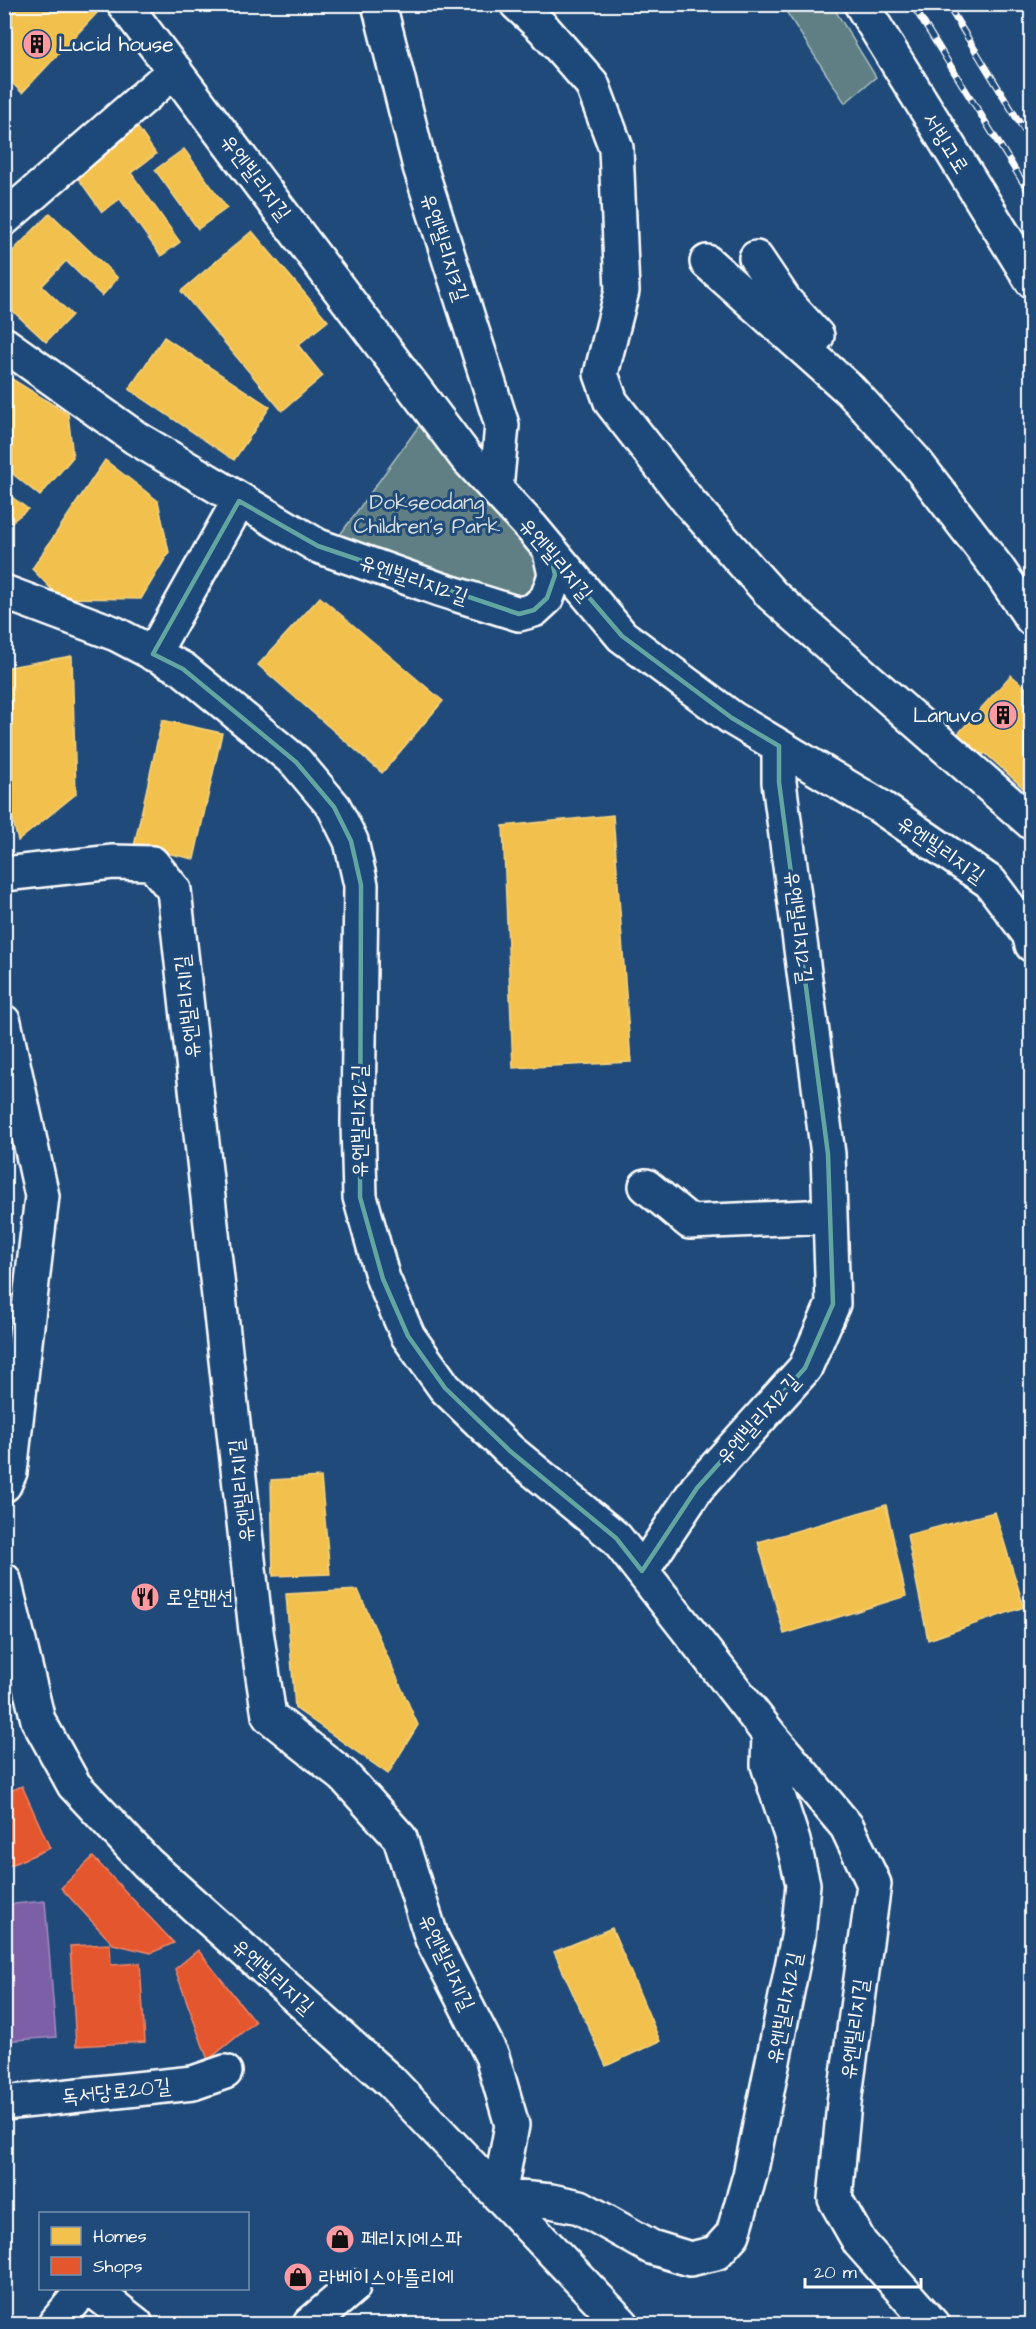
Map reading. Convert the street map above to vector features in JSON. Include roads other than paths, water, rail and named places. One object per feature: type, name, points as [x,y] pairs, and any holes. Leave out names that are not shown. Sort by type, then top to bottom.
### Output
[{"type":"street","name":"유엔빌리지길","points":[[124,4],[466,457],[622,636],[732,718],[879,806],[990,882],[1029,934],[1032,945]]},
{"type":"street","name":"유엔빌리지3길","points":[[379,4],[420,167],[502,425],[496,489]]},
{"type":"street","points":[[517,4],[543,28],[592,84],[616,148],[622,291],[601,374],[611,402],[688,502],[772,594],[1032,823]]},
{"type":"street","name":"서빙고로","points":[[861,4],[1032,281]]},
{"type":"street","name":"서빙고로","points":[[882,4],[1032,247]]},
{"type":"street","points":[[4,219],[175,70]]},
{"type":"street","points":[[756,258],[784,301],[822,342],[851,391]]},
{"type":"street","points":[[707,262],[851,391],[915,461],[998,568],[1032,619]]},
{"type":"street","name":"유엔빌리지2길","points":[[4,344],[136,438],[318,546],[439,589],[519,614],[534,610],[547,598],[555,575],[550,552]]},
{"type":"street","points":[[153,654],[239,501]]},
{"type":"street","name":"유엔빌리지2길","points":[[4,591],[117,634],[183,669],[296,762],[334,807],[351,841],[361,885],[358,1122],[360,1197],[383,1279],[408,1336],[445,1388],[510,1451],[616,1538],[769,1734],[768,1765],[793,1842],[803,1884],[798,1937],[750,2175],[733,2234],[716,2253],[690,2259],[651,2247],[580,2208],[551,2201],[500,2196]]},
{"type":"street","name":"유엔빌리지2길","points":[[642,1571],[697,1488],[804,1368],[833,1305],[828,1154],[779,782],[779,746]]},
{"type":"street","name":"유엔빌리지1길","points":[[4,874],[113,862],[152,863],[174,890],[256,1631],[269,1716],[345,1776],[400,1838],[432,1939],[492,2056],[512,2125],[500,2196]]},
{"type":"street","points":[[4,1022],[42,1196],[10,1472],[4,1485]]},
{"type":"street","points":[[646,1186],[690,1222],[830,1216]]},
{"type":"street","name":"유엔빌리지길","points":[[4,1580],[38,1720],[74,1785],[147,1863],[391,2082],[622,2325]]},
{"type":"street","name":"유엔빌리지길","points":[[769,1734],[847,1827],[874,1884],[844,2103],[835,2199],[860,2243],[932,2325]]},
{"type":"street","name":"독서당로20길","points":[[4,2103],[193,2083],[225,2072]]},
{"type":"street","points":[[310,2325],[353,2287]]},
{"type":"street","points":[[55,2325],[79,2295],[94,2291],[136,2325]]},
{"type":"railway","points":[[912,4],[1032,197]]},
{"type":"railway","points":[[947,4],[1032,143]]},
{"type":"place","name":"Lucid house","points":[[37,44]]},
{"type":"place","name":"Lanuvo","points":[[1003,715]]},
{"type":"place","name":"로얄맨션","points":[[145,1597]]},
{"type":"place","name":"페리지에스파","points":[[340,2239]]},
{"type":"place","name":"라베이스아뜰리에","points":[[298,2277]]},
{"type":"park label","name":"Dokseodang Children’s Park","points":[[427,514]]}]
